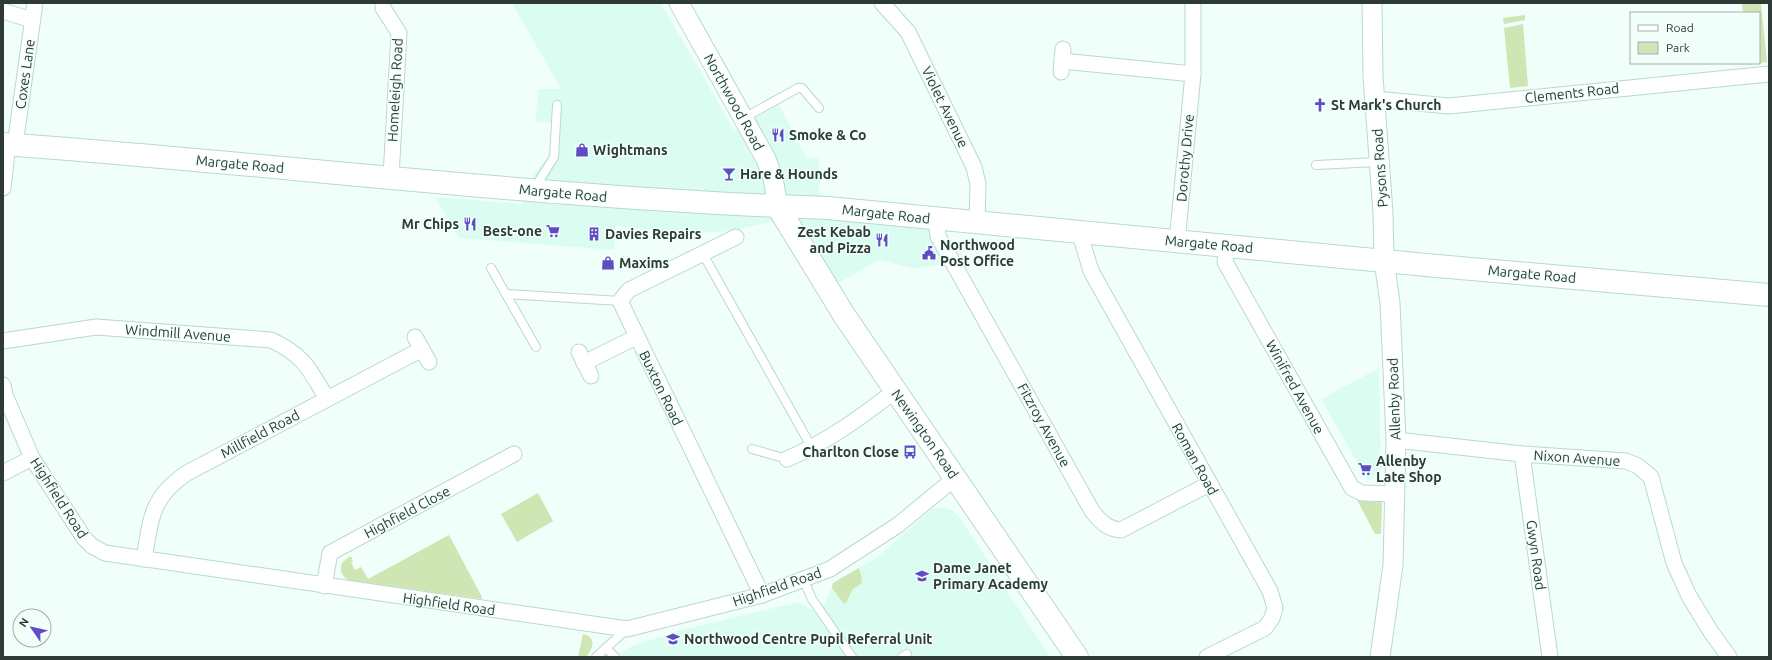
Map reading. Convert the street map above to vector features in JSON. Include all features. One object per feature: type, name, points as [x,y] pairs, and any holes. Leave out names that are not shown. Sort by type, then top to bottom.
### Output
[{"type":"main road","name":"Margate Road","points":[[9,145],[533,190],[732,205],[828,208],[1177,242],[1226,245],[1769,295]]},
{"type":"main road","name":"Newington Road","points":[[778,207],[844,314],[895,391],[1077,657]]},
{"type":"street","name":"Coxes Lane","points":[[9,145],[35,3]]},
{"type":"street","name":"Northwood Road","points":[[679,3],[766,159],[771,172],[778,207]]},
{"type":"street","name":"Dorothy Drive","points":[[1177,242],[1193,74],[1193,3]]},
{"type":"street","name":"Pysons Road","points":[[1372,3],[1373,76],[1378,162],[1383,214],[1384,260]]},
{"type":"street","name":"Violet Avenue","points":[[888,5],[908,32],[974,167],[978,184],[976,222]]},
{"type":"street","name":"Homeleigh Road","points":[[383,8],[399,33],[391,177]]},
{"type":"street","points":[[3,11],[32,20]]},
{"type":"street","points":[[1062,61],[1193,74]]},
{"type":"street","name":"Clements Road","points":[[1375,99],[1449,106],[1769,74]]},
{"type":"street","points":[[3,188],[9,145]]},
{"type":"street","name":"Fitzroy Avenue","points":[[936,219],[938,236],[1092,511],[1102,524],[1113,529],[1121,530],[1209,484]]},
{"type":"street","name":"Roman Road","points":[[1079,232],[1091,271],[1270,591],[1275,608],[1272,618],[1265,628],[1206,657]]},
{"type":"street","points":[[620,302],[629,290],[736,237]]},
{"type":"street","name":"Winifred Avenue","points":[[1226,245],[1225,262],[1352,488],[1362,493],[1395,494]]},
{"type":"street","name":"Allenby Road","points":[[1380,657],[1393,565],[1396,440],[1390,303],[1384,260]]},
{"type":"street","name":"Buxton Road","points":[[620,302],[762,595]]},
{"type":"street","name":"Windmill Avenue","points":[[3,340],[96,327],[271,340],[290,350],[308,366],[327,399]]},
{"type":"street","points":[[585,364],[636,337]]},
{"type":"street","name":"Millfield Road","points":[[144,559],[153,512],[165,491],[174,482],[187,473],[422,349]]},
{"type":"street","name":"Highfield Road","points":[[3,385],[4,395],[32,458],[84,538],[92,546],[105,553],[488,610],[533,614],[627,629],[762,595],[830,569],[898,525],[955,478]]},
{"type":"street","points":[[787,459],[812,448],[858,420],[895,391]]},
{"type":"street","name":"Nixon Avenue","points":[[1396,440],[1522,454],[1626,460],[1638,466],[1650,477],[1674,563],[1689,596],[1711,632],[1730,657]]},
{"type":"street","name":"Highfield Close","points":[[324,586],[330,553],[514,454]]},
{"type":"street","name":"Gwyn Road","points":[[1522,454],[1550,657]]},
{"type":"street","points":[[3,473],[32,458]]},
{"type":"lane","points":[[743,119],[798,88],[802,88],[819,108]]},
{"type":"lane","points":[[533,190],[554,157],[557,105]]},
{"type":"lane","points":[[1316,165],[1378,162]]},
{"type":"lane","points":[[703,254],[812,448]]},
{"type":"lane","points":[[492,268],[536,347]]},
{"type":"lane","points":[[506,294],[620,302]]},
{"type":"lane","points":[[752,449],[787,459]]},
{"type":"lane","points":[[804,579],[812,599],[852,657]]},
{"type":"lane","points":[[596,657],[627,629]]},
{"type":"lane","points":[[606,648],[615,657]]},
{"type":"shaded area","points":[[512,3],[661,3],[734,130],[779,105],[806,157],[820,159],[818,175],[821,176],[819,190],[828,220],[930,225],[947,263],[915,269],[879,260],[833,286],[806,234],[771,222],[731,231],[687,234],[616,226],[614,250],[459,238],[435,197],[522,204],[534,173],[550,155],[553,123],[535,122],[539,89],[561,89]]},
{"type":"shaded area","points":[[1379,368],[1381,469],[1368,481],[1321,399]]},
{"type":"shaded area","name":"Dame Janet Primary Academy","points":[[942,507],[952,510],[961,519],[1050,657],[613,657],[630,647],[677,631],[799,602],[814,611],[825,604],[833,583],[876,558],[932,509]]},
{"type":"green space","points":[[1742,3],[1761,3],[1767,62],[1760,63],[1760,12],[1743,12]]},
{"type":"green space","points":[[1525,15],[1525,20],[1504,24],[1503,18]]},
{"type":"green space","points":[[1523,24],[1528,86],[1510,88],[1504,28]]},
{"type":"green space","points":[[538,493],[553,521],[517,542],[501,514]]},
{"type":"green space","points":[[1356,498],[1370,502],[1382,502],[1381,534],[1375,534]]},
{"type":"green space","points":[[449,535],[482,597],[481,599],[348,580],[342,574],[342,564],[351,556],[353,561],[351,562],[355,570],[361,567],[368,579]]},
{"type":"green space","points":[[859,568],[862,579],[861,584],[853,589],[844,604],[832,588],[833,583]]},
{"type":"green space","points":[[583,634],[592,640],[592,647],[586,657],[578,657]]},
{"type":"place","name":"St Mark's Church","points":[[1320,105]]},
{"type":"place","name":"Smoke & Co","points":[[778,135]]},
{"type":"place","name":"Wightmans","points":[[582,150]]},
{"type":"place","name":"Hare & Hounds","points":[[729,174]]},
{"type":"place","name":"Mr Chips","points":[[470,224]]},
{"type":"place","name":"Best-one","points":[[553,231]]},
{"type":"place","name":"Davies Repairs","points":[[594,234]]},
{"type":"place","name":"Zest Kebab and Pizza","points":[[882,240]]},
{"type":"place","name":"Northwood Post Office","points":[[929,253]]},
{"type":"place","name":"Maxims","points":[[608,263]]},
{"type":"place","name":"Charlton Close","points":[[910,452]]},
{"type":"place","name":"Allenby Late Shop","points":[[1365,469]]},
{"type":"place","name":"Dame Janet Primary Academy","points":[[922,576]]},
{"type":"place","name":"Northwood Centre Pupil Referral Unit","points":[[673,639]]}]
